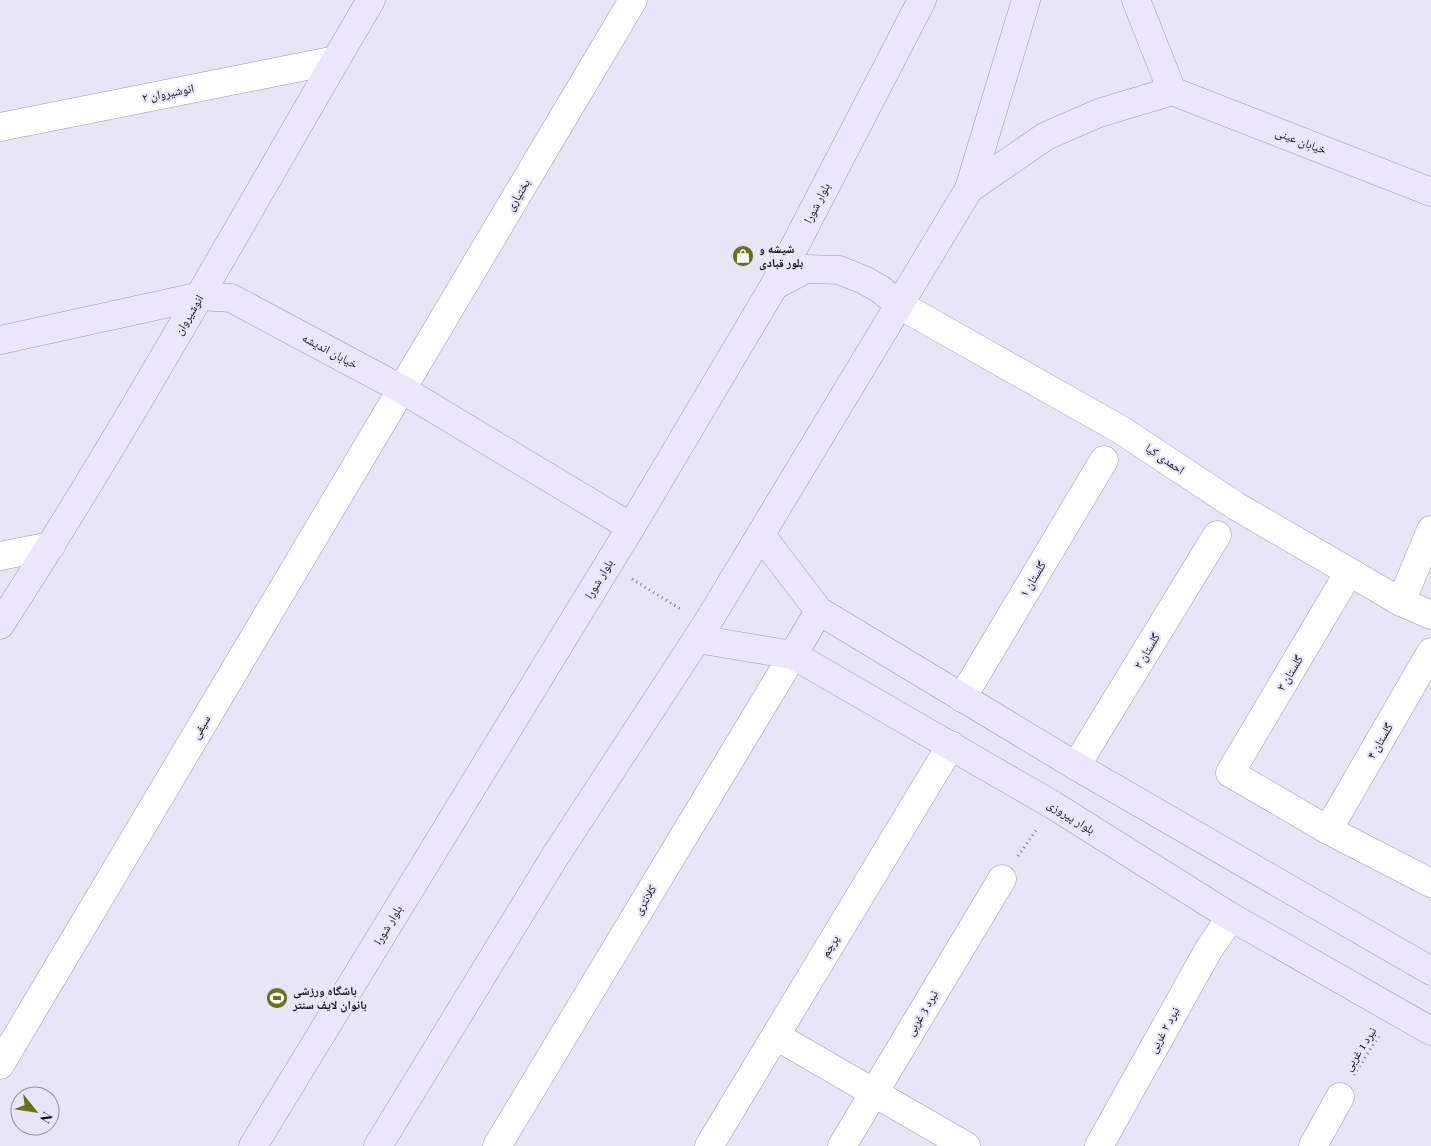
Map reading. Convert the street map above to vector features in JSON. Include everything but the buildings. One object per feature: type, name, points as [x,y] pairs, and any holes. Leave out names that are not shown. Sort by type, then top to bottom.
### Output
[{"type":"main road","name":"انوشیروان","points":[[0,625],[51,546],[201,296],[371,0]]},
{"type":"main road","name":"بلوار شورا","points":[[253,1146],[608,565],[774,286],[922,0]]},
{"type":"main road","points":[[378,1146],[554,858],[701,632],[761,535],[898,304],[969,189],[1026,0]]},
{"type":"main road","points":[[969,189],[1046,136],[1099,113],[1172,91],[1136,0]]},
{"type":"main road","name":"خیابان عینی","points":[[1172,91],[1431,192]]},
{"type":"main road","points":[[774,286],[806,269],[839,270],[880,289],[898,304]]},
{"type":"main road","name":"خیابان اندیشه","points":[[0,340],[201,296],[231,298],[403,390],[631,527]]},
{"type":"main road","points":[[761,535],[819,611],[1076,766],[1431,971]]},
{"type":"main road","points":[[793,655],[819,611]]},
{"type":"main road","name":"بلوار پیروزی","points":[[701,632],[793,655],[1053,805],[1231,917],[1431,1031]]},
{"type":"street","name":"بختیاری","points":[[403,390],[633,0]]},
{"type":"street","name":"انوشیروان ۲","points":[[0,127],[336,60]]},
{"type":"street","name":"احمدی کیا","points":[[898,304],[1121,430],[1236,506],[1401,602],[1431,615]]},
{"type":"street","name":"سیفی","points":[[0,1065],[403,390]]},
{"type":"street","name":"گلستان ۱","points":[[962,698],[1104,460]]},
{"type":"street","points":[[1401,602],[1431,530]]},
{"type":"street","name":"گلستان ۲","points":[[1076,766],[1217,535]]},
{"type":"street","points":[[0,556],[51,546]]},
{"type":"street","name":"گلستان ۳","points":[[1328,830],[1230,773],[1350,572]]},
{"type":"street","name":"گلستان ۴","points":[[1328,830],[1431,652]]},
{"type":"street","name":"کلانتری","points":[[497,1146],[793,655]]},
{"type":"street","name":"پرچم","points":[[709,1146],[951,746]]},
{"type":"street","points":[[1328,830],[1430,880]]},
{"type":"street","name":"نبرد 3 غربی","points":[[842,1146],[1002,880]]},
{"type":"street","name":"نبرد ۲ غربی","points":[[1099,1146],[1209,949],[1231,917]]},
{"type":"street","points":[[776,1036],[966,1146]]},
{"type":"street","points":[[1313,1146],[1340,1097]]},
{"type":"path","points":[[608,565],[701,632]]},
{"type":"path","points":[[1002,880],[1053,805]]},
{"type":"path","name":"نبرد 1 غربی","points":[[1340,1097],[1395,1011]]},
{"type":"place","name":"شیشه و بلور قبادی","points":[[743,256]]},
{"type":"place","name":"باشگاه ورزشی بانوان لایف سنتر","points":[[277,998]]}]
